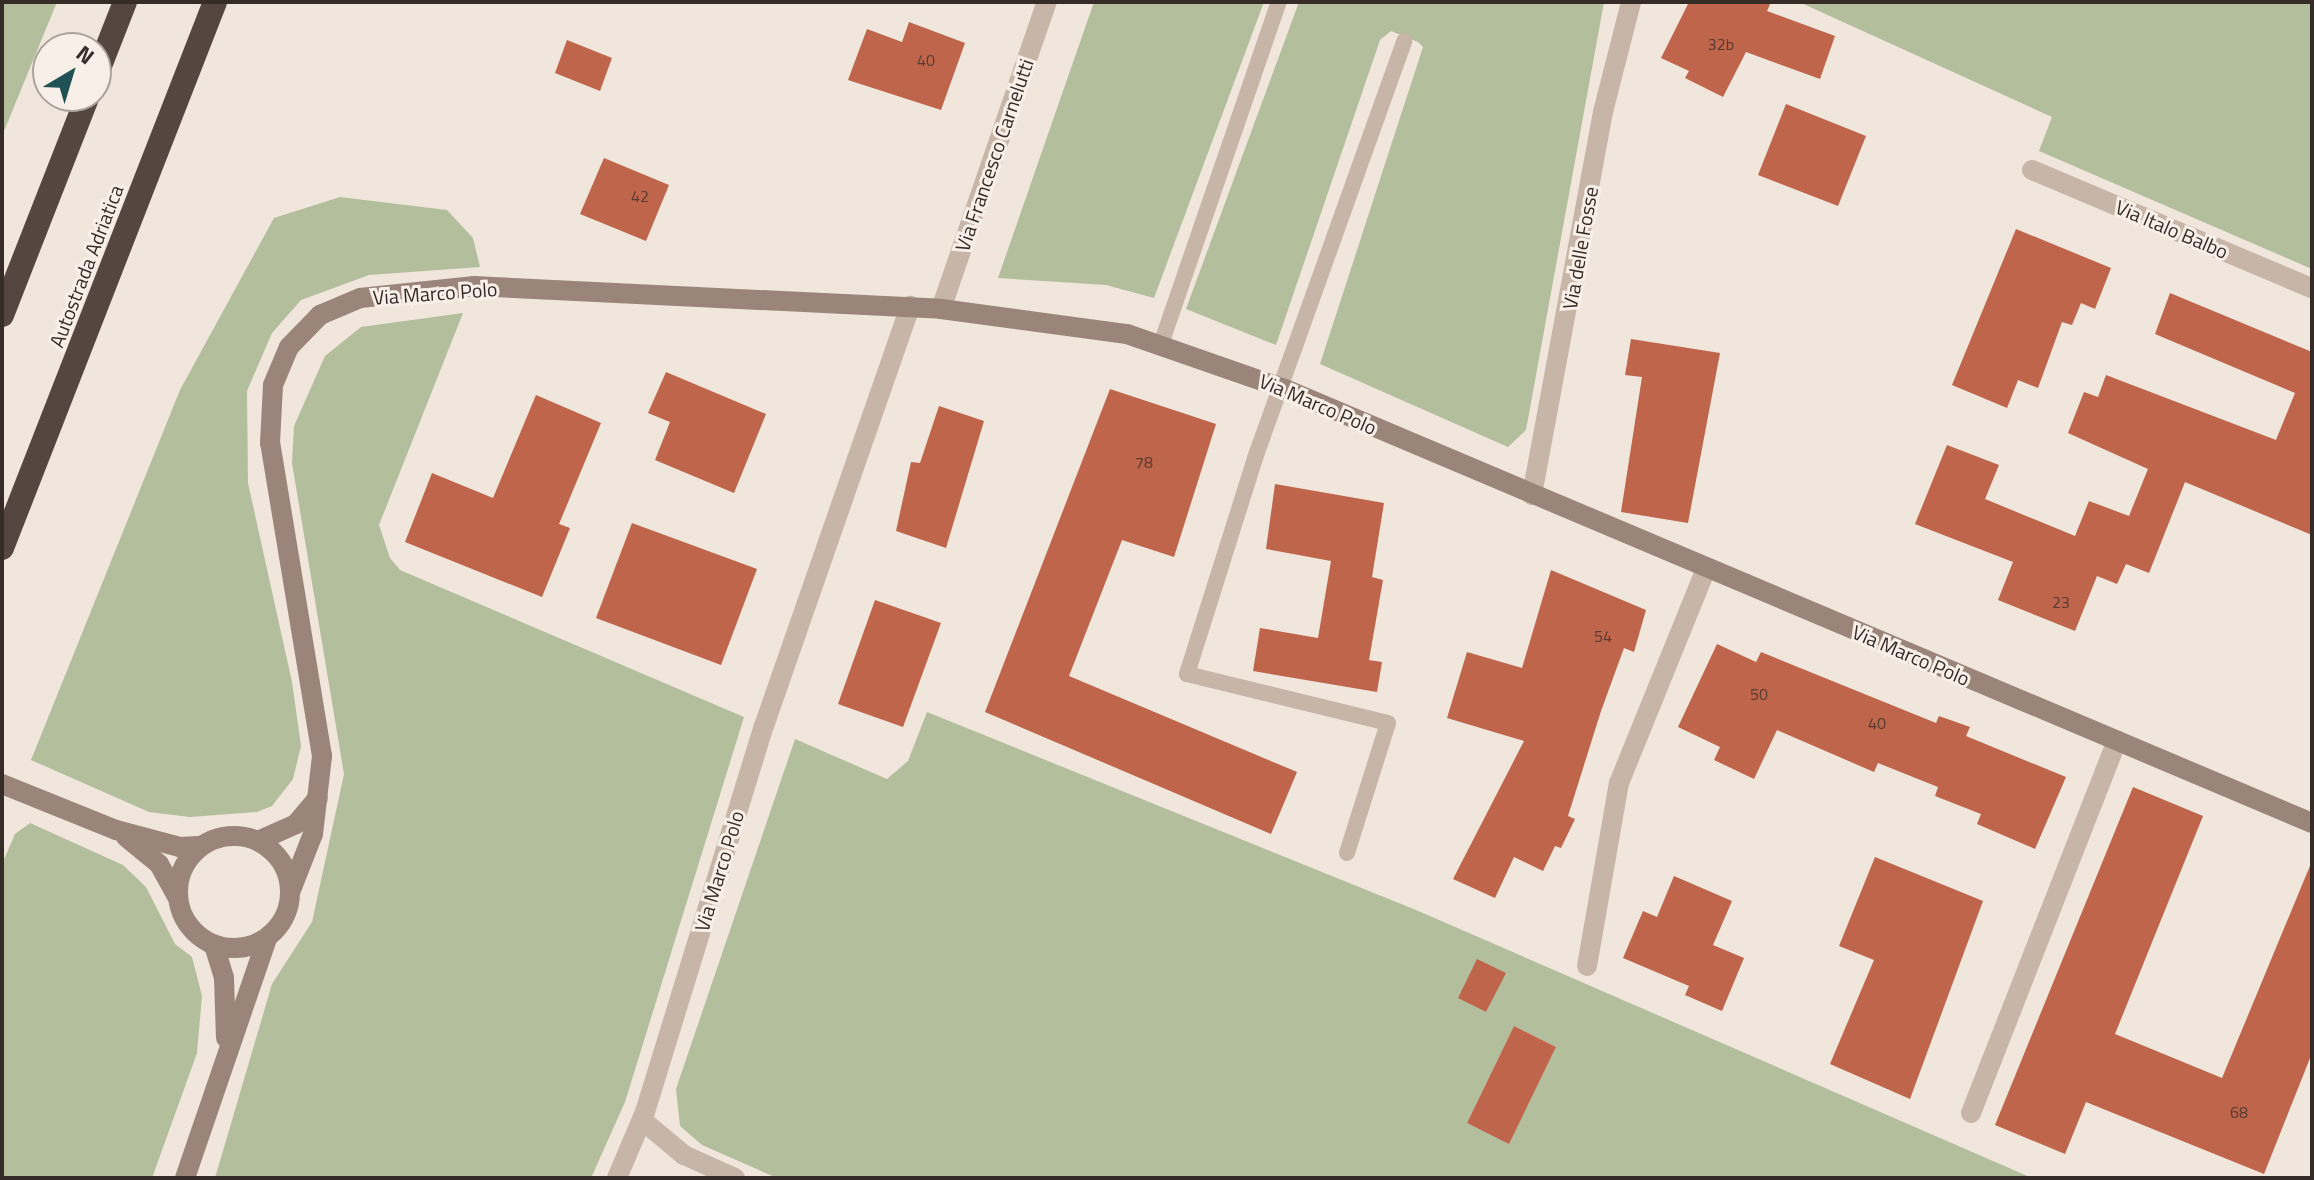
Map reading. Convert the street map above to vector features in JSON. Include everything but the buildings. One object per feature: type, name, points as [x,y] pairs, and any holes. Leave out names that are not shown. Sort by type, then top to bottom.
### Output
[{"type":"highway","points":[[112,35],[125,2]]},
{"type":"highway","name":"Autostrada Adriatica","points":[[2,548],[215,2]]},
{"type":"highway","points":[[2,315],[82,112]]},
{"type":"street","name":"Via Francesco Carnelutti","points":[[941,309],[1047,2]]},
{"type":"street","name":"Via delle Fosse","points":[[1532,495],[1603,112],[1631,2]]},
{"type":"street","name":"Via Italo Balbo","points":[[2032,170],[2312,288]]},
{"type":"street","name":"Via Marco Polo","points":[[291,890],[313,834],[320,795],[319,715],[270,443],[273,385],[289,347],[320,315],[360,298],[474,286],[910,306],[1054,319],[1161,344],[1285,389],[2312,823]]},
{"type":"street","name":"Via Marco Polo","points":[[619,1174],[642,1120],[764,726],[910,306]]},
{"type":"street","points":[[1587,966],[1619,783],[1706,569]]},
{"type":"street","points":[[1971,1113],[2117,741]]},
{"type":"street","points":[[2,784],[116,830],[180,847],[202,846],[229,837],[258,841],[296,824],[320,795]]},
{"type":"street","points":[[116,830],[159,864],[190,927],[214,945],[232,948],[267,939]]},
{"type":"street","points":[[185,1178],[267,939],[285,918],[291,890],[284,867],[258,841]]},
{"type":"street","points":[[178,898],[183,869],[202,846]]},
{"type":"street","points":[[214,945],[224,978],[227,1050]]},
{"type":"street","points":[[642,1120],[684,1155],[735,1178]]},
{"type":"lane","points":[[1161,344],[1279,2]]},
{"type":"lane","points":[[1347,853],[1388,723],[1187,674],[1255,458],[1285,389],[1404,41]]},
{"type":"green space","points":[[2,2],[57,2],[45,32],[32,32],[32,63],[2,136]]},
{"type":"green space","points":[[1094,2],[1264,2],[1154,298],[1106,285],[998,278]]},
{"type":"green space","points":[[1299,2],[1604,2],[1526,430],[1508,447],[1320,364],[1423,47],[1418,42],[1391,31],[1380,40],[1276,345],[1186,309]]},
{"type":"green space","points":[[1799,2],[2312,2],[2312,269],[2039,151],[2052,117]]},
{"type":"green space","points":[[340,197],[447,210],[473,238],[480,267],[369,275],[301,300],[272,333],[247,391],[248,483],[292,682],[301,746],[293,779],[272,806],[257,812],[190,817],[149,812],[31,760],[180,390],[274,218]]},
{"type":"green space","points":[[463,313],[379,525],[390,558],[400,570],[744,717],[625,1102],[591,1178],[215,1178],[272,984],[312,922],[344,774],[292,463],[294,426],[325,356],[361,327]]},
{"type":"green space","points":[[927,712],[1416,910],[2032,1178],[777,1178],[702,1145],[680,1126],[676,1089],[795,739],[887,779],[908,761]],"holes":[[[1505,973],[1486,1012],[1459,998]],[[1514,1026],[1556,1047],[1509,1143],[1467,1123]]]},
{"type":"green space","points":[[30,823],[123,865],[146,887],[175,944],[192,957],[202,996],[197,1053],[152,1178],[2,1178],[2,864],[15,834]]}]
